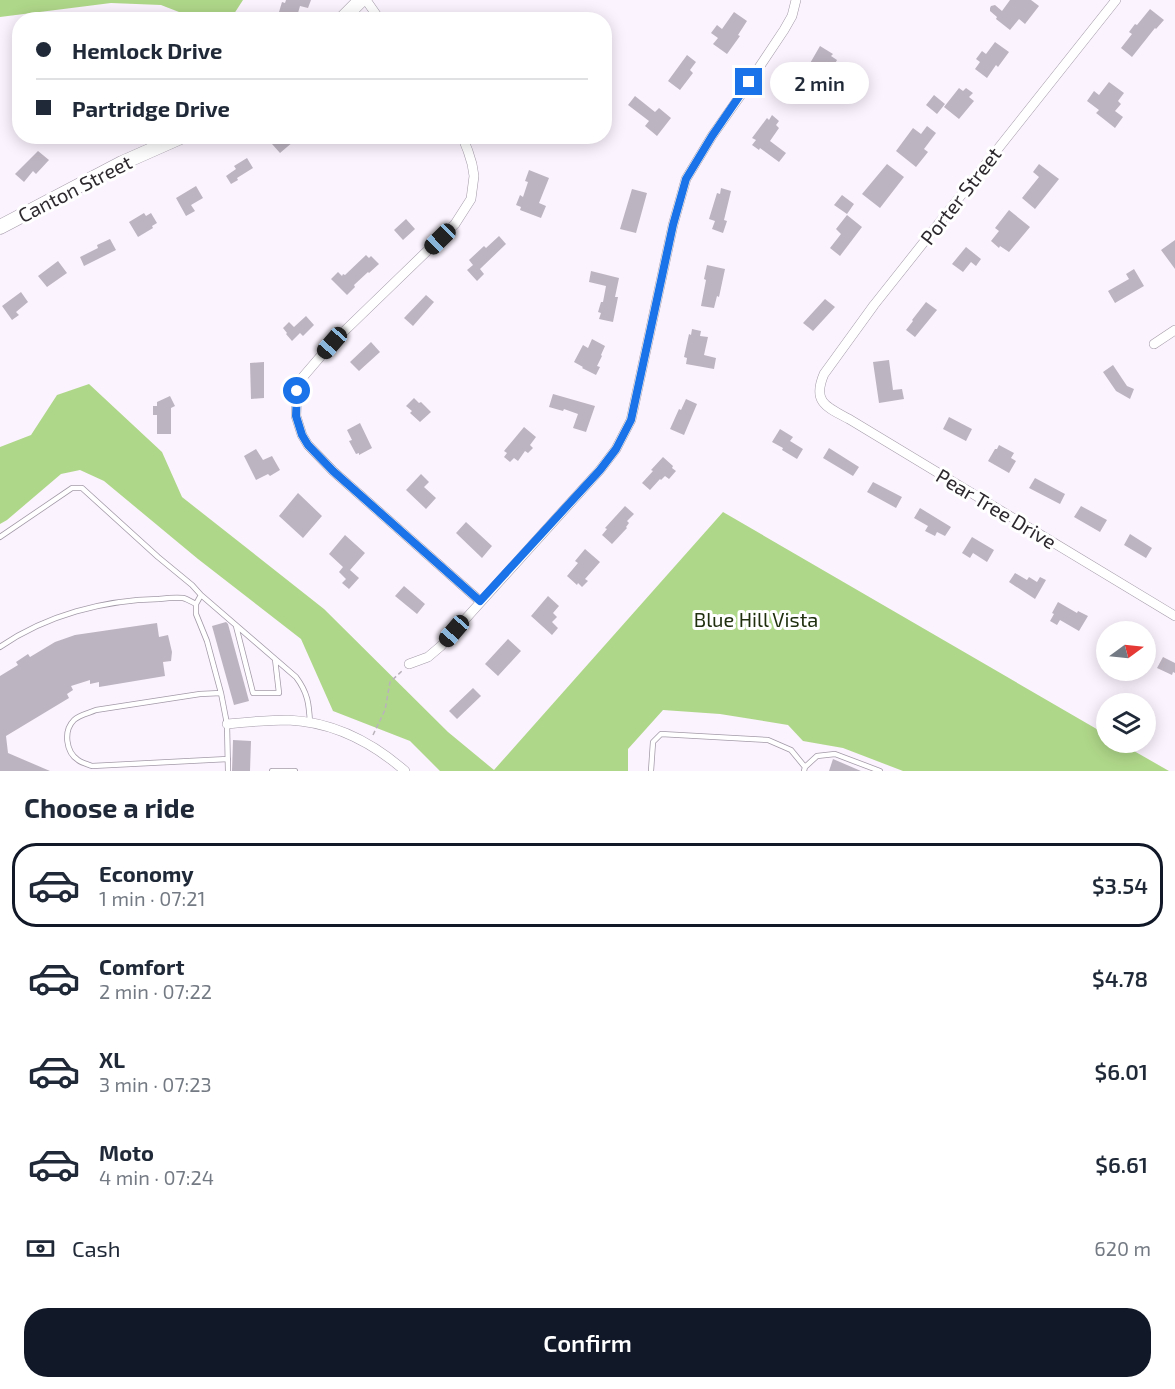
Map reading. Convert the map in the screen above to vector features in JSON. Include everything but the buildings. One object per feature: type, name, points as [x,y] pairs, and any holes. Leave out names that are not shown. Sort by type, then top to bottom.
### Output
[{"type":"main road","points":[[350,12],[364,0]]},
{"type":"main road","name":"Canton Street","points":[[0,227],[122,163],[165,144]]},
{"type":"street","points":[[364,0],[374,12]]},
{"type":"street","points":[[409,664],[428,657],[441,646],[600,470],[616,449],[631,420],[673,225],[686,179],[712,136],[784,30],[792,16],[796,0]]},
{"type":"street","name":"Porter Street","points":[[820,398],[819,384],[824,374],[868,314],[1116,0]]},
{"type":"street","points":[[465,144],[474,176],[471,199],[455,224],[332,343],[302,378],[297,391],[296,416],[308,445],[333,471],[480,601]]},
{"type":"street","points":[[1154,344],[1175,330]]},
{"type":"street","name":"Pear Tree Drive","points":[[820,398],[831,410],[1175,616]]},
{"type":"street","points":[[227,724],[271,720],[310,723],[369,743],[405,771]]},
{"type":"lane","points":[[0,537],[72,488],[82,488],[296,677],[304,687],[308,699],[310,723]]},
{"type":"lane","points":[[201,595],[196,604],[196,614],[207,641],[221,693],[227,724],[228,771]]},
{"type":"lane","points":[[0,647],[61,616],[93,608],[145,599],[183,598],[196,604]]},
{"type":"lane","points":[[236,626],[252,693],[279,693],[275,659]]},
{"type":"lane","points":[[221,693],[87,713],[74,720],[68,730],[67,740],[73,755],[78,760],[92,766],[228,759]]},
{"type":"lane","points":[[651,771],[653,742],[661,734],[768,740],[791,750],[804,769],[817,756],[835,754],[880,771]]},
{"type":"lane","points":[[272,771],[296,771]]},
{"type":"path","points":[[369,743],[385,710],[390,682],[409,664]]},
{"type":"green space","points":[[0,0],[243,0],[235,12],[179,12],[161,5],[111,3],[40,12],[12,12],[12,15],[0,17]]},
{"type":"green space","name":"Blue Hill Vista","points":[[89,384],[162,452],[182,497],[324,609],[448,732],[494,770],[723,512],[1096,729],[1096,753],[1138,753],[1169,771],[903,771],[843,748],[803,741],[788,725],[720,714],[663,710],[628,749],[628,771],[440,771],[410,741],[333,711],[301,639],[198,559],[104,481],[80,470],[61,474],[0,524],[0,447],[31,435],[57,395]]},
{"type":"route","points":[[297,391],[296,416],[308,445],[333,471],[480,601],[600,470],[616,449],[631,420],[673,225],[686,179],[749,82]]}]
